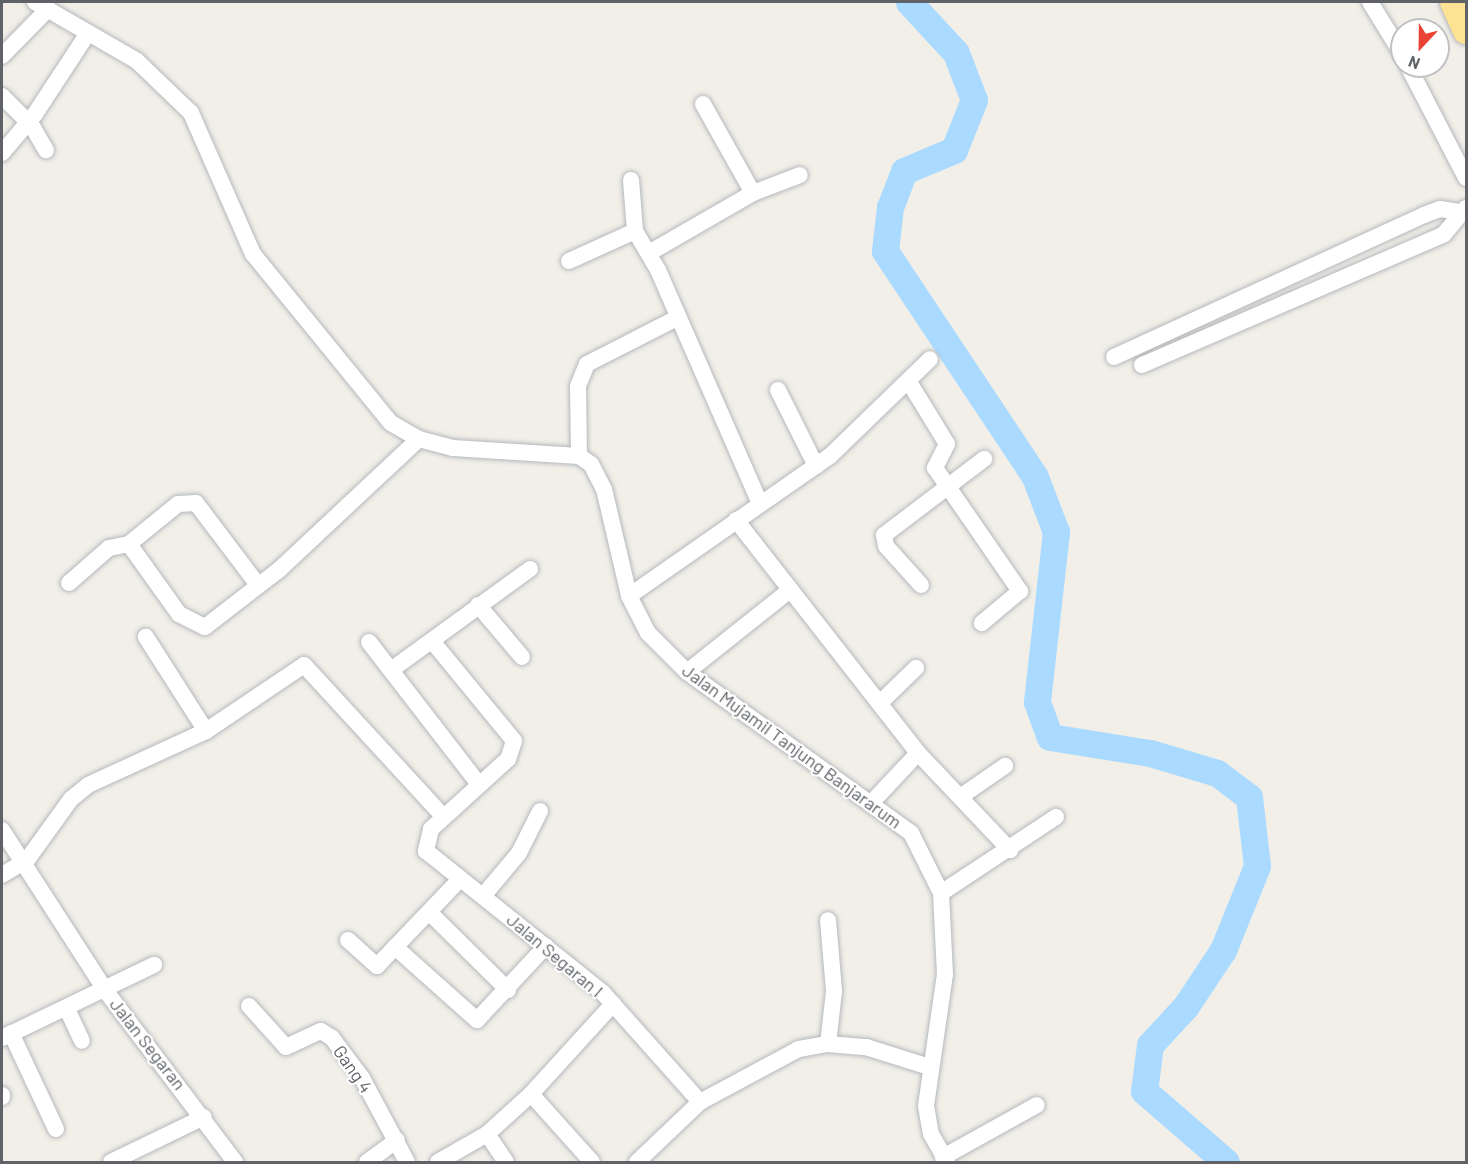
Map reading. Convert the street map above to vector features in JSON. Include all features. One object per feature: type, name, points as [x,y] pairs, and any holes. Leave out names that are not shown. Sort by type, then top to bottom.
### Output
[{"type":"highway","points":[[1453,2],[1467,31]]},
{"type":"street","points":[[1370,2],[1390,34]]},
{"type":"street","points":[[2,56],[41,5],[137,61],[183,103],[253,254],[377,407],[418,439],[507,453],[557,453],[579,456],[578,386],[586,364],[679,317]]},
{"type":"street","points":[[2,153],[28,122],[88,33]]},
{"type":"street","points":[[1414,78],[1467,178]]},
{"type":"street","points":[[2,96],[28,122],[46,150]]},
{"type":"street","points":[[703,104],[753,193]]},
{"type":"street","points":[[649,254],[753,193],[800,175]]},
{"type":"street","points":[[631,180],[635,231],[649,254],[679,317],[760,503]]},
{"type":"street","points":[[1114,357],[1283,277],[1432,212],[1463,210]]},
{"type":"street","points":[[1142,365],[1291,298],[1444,234],[1463,210]]},
{"type":"street","points":[[569,261],[635,231]]},
{"type":"street","points":[[1283,277],[1291,298]]},
{"type":"street","points":[[629,596],[816,466],[909,382],[930,359]]},
{"type":"street","points":[[909,382],[947,444],[935,468],[1020,591],[982,623]]},
{"type":"street","points":[[778,390],[816,466]]},
{"type":"street","points":[[129,544],[168,600],[194,626],[210,625],[269,577],[418,439]]},
{"type":"street","name":"Jalan Mujamil Tanjung Banjararum","points":[[579,456],[591,464],[604,489],[629,596],[648,633],[687,672],[873,801],[925,851],[941,893],[945,974],[929,1066],[926,1119],[945,1160]]},
{"type":"street","points":[[921,585],[886,546],[885,535],[945,485],[984,459]]},
{"type":"street","points":[[69,584],[109,548],[129,544],[178,504],[196,503],[269,577]]},
{"type":"street","points":[[736,520],[881,702],[918,753],[1010,850]]},
{"type":"street","points":[[391,670],[530,568]]},
{"type":"street","points":[[687,672],[790,590]]},
{"type":"street","points":[[478,605],[522,657]]},
{"type":"street","points":[[146,637],[206,731]]},
{"type":"street","points":[[2,875],[22,865],[71,799],[88,785],[206,731],[304,665],[442,815],[508,759],[514,741],[432,641]]},
{"type":"street","points":[[369,642],[478,783]]},
{"type":"street","points":[[881,702],[916,668]]},
{"type":"street","points":[[873,801],[918,753]]},
{"type":"street","points":[[960,797],[1005,766]]},
{"type":"street","points":[[483,896],[519,853],[540,811]]},
{"type":"street","name":"Jalan Segaran I","points":[[442,815],[424,845],[460,879],[546,946],[613,1004],[700,1101]]},
{"type":"street","points":[[941,893],[1010,850],[1056,817]]},
{"type":"street","points":[[2,830],[22,865],[105,990],[154,964]]},
{"type":"street","points":[[348,940],[375,967],[460,879]]},
{"type":"street","points":[[434,917],[508,990]]},
{"type":"street","points":[[828,920],[834,992],[828,1044]]},
{"type":"street","points":[[395,947],[475,1020],[508,990],[546,946]]},
{"type":"street","name":"Jalan Segaran","points":[[6,1036],[105,990],[204,1116],[235,1162]]},
{"type":"street","points":[[438,1162],[487,1134],[531,1094],[613,1004]]},
{"type":"street","name":"Gang 4","points":[[249,1006],[286,1047],[321,1031],[332,1038],[397,1140],[408,1162]]},
{"type":"street","points":[[67,1009],[82,1041]]},
{"type":"street","points":[[6,1036],[56,1129]]},
{"type":"street","points":[[638,1162],[700,1101],[784,1055],[828,1044],[866,1047],[929,1066]]},
{"type":"street","points":[[531,1094],[592,1162]]},
{"type":"street","points":[[945,1160],[1037,1105]]},
{"type":"street","points":[[111,1162],[204,1116]]},
{"type":"street","points":[[487,1134],[507,1162]]},
{"type":"street","points":[[367,1162],[397,1140]]},
{"type":"waterway","points":[[909,2],[956,53],[974,100],[954,150],[904,171],[890,207],[885,251],[1035,477],[1056,532],[1037,702],[1050,737],[1150,753],[1217,773],[1249,797],[1257,866],[1223,950],[1186,1006],[1150,1045],[1144,1091],[1226,1162]]}]
